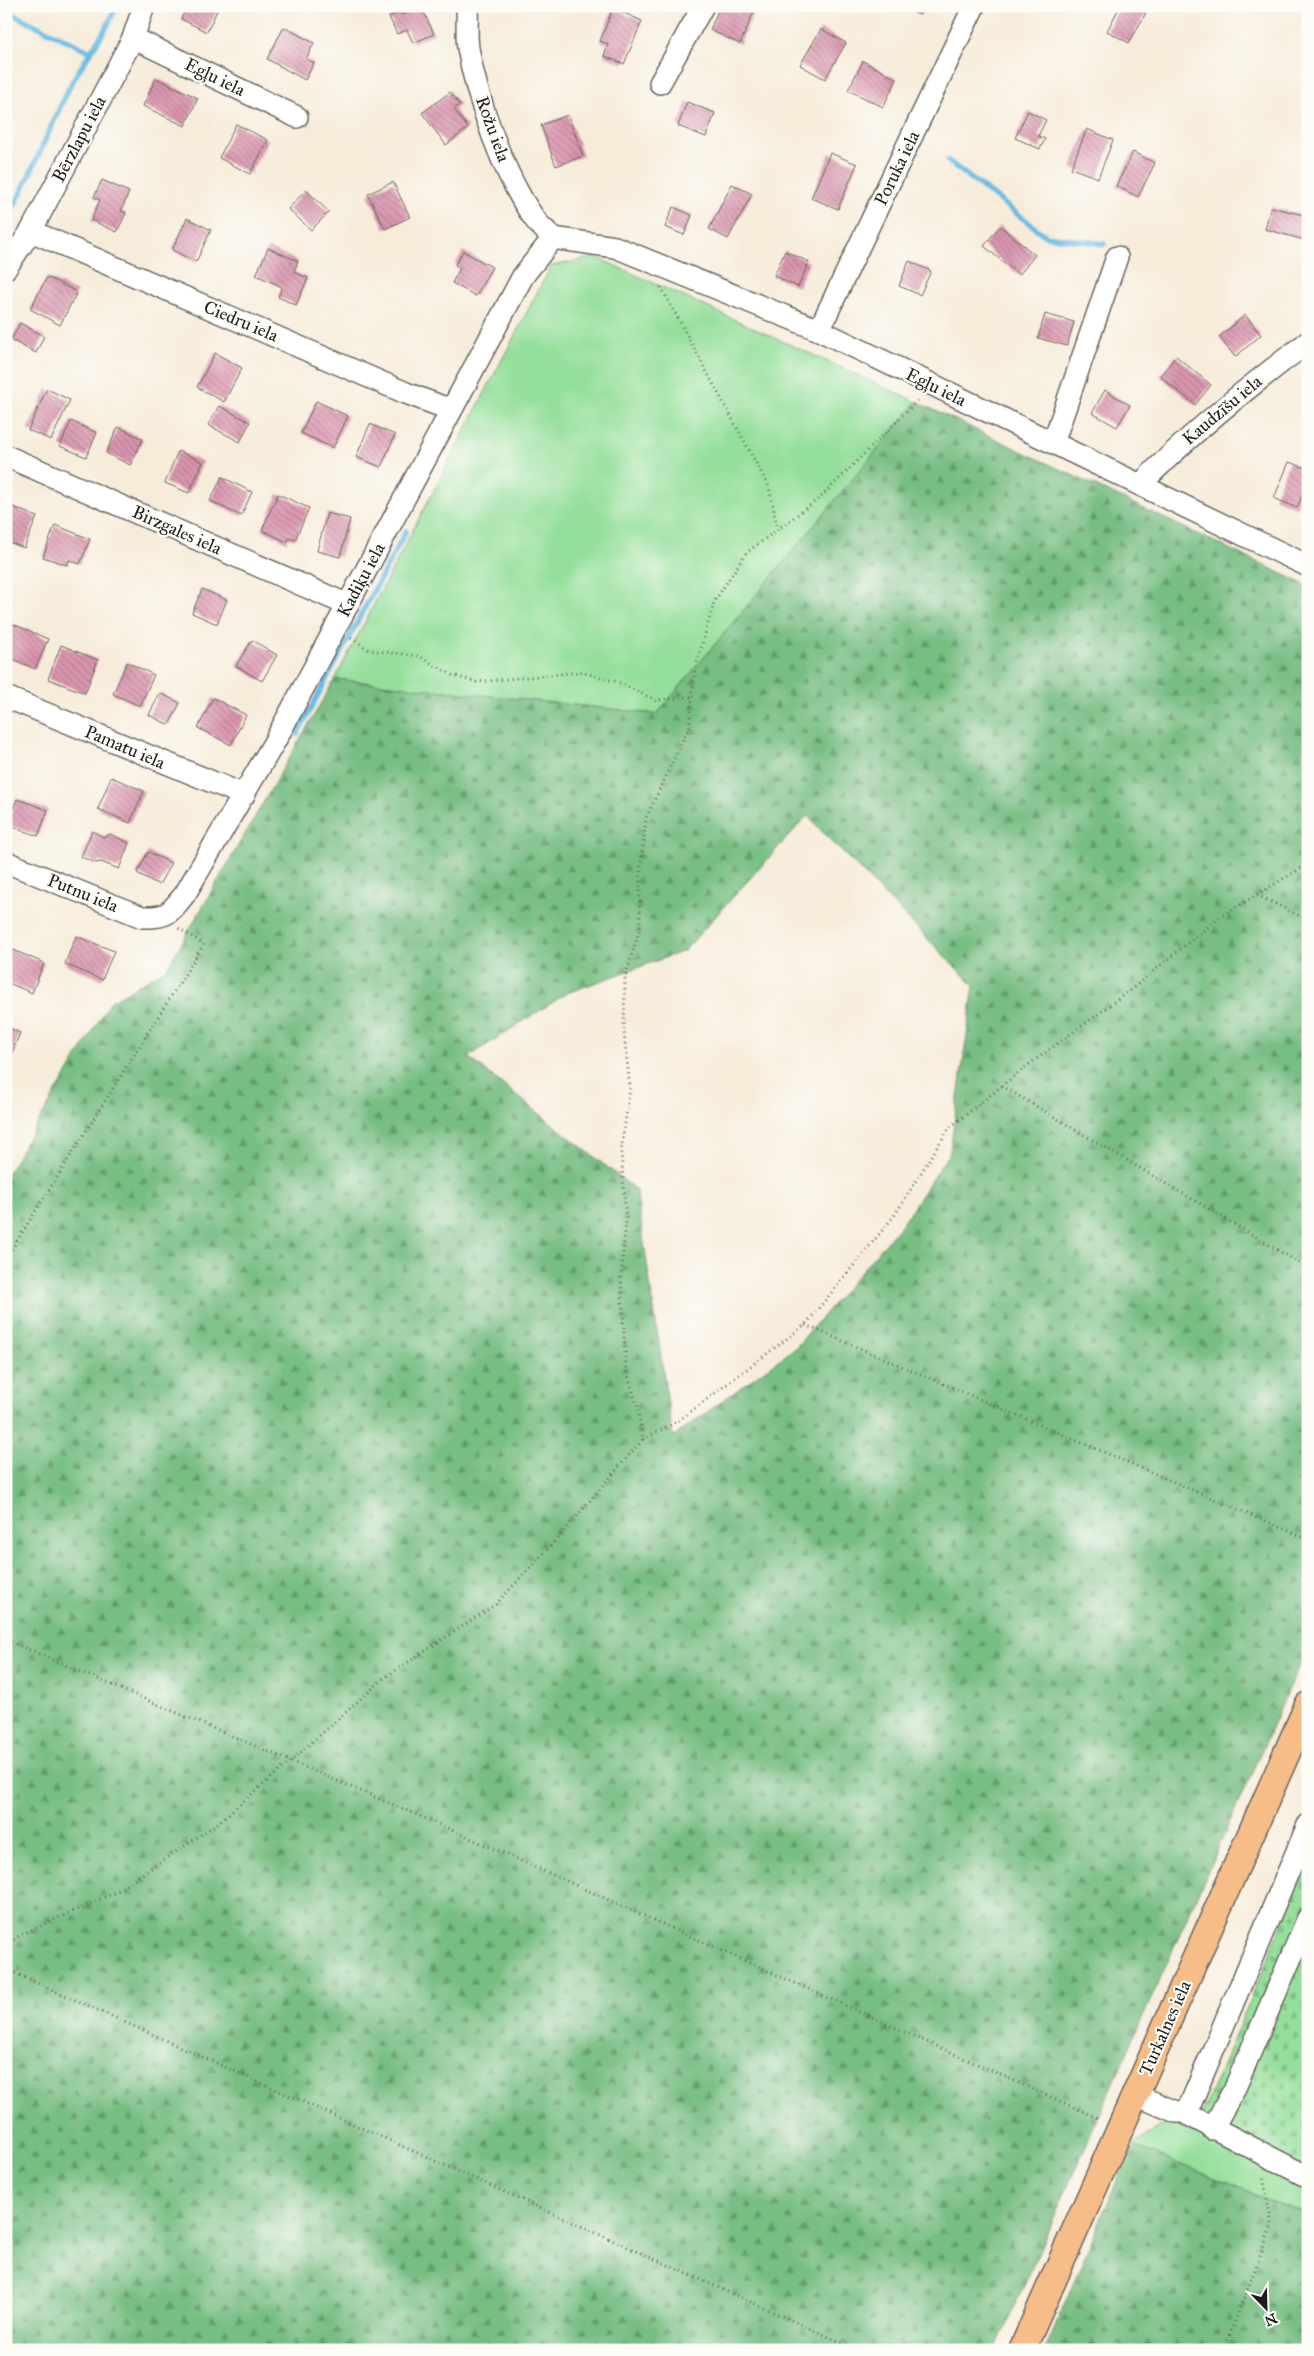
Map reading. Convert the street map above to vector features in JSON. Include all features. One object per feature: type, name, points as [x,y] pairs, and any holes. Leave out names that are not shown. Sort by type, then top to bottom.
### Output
[{"type":"main road","name":"Turkalnes iela","points":[[1022,2350],[1308,1705]]},
{"type":"street","name":"Bērzlapu iela","points":[[6,268],[31,231],[133,38],[144,6]]},
{"type":"street","name":"Rožu iela","points":[[467,6],[468,47],[480,95],[496,141],[521,199],[536,220],[553,238]]},
{"type":"street","points":[[660,84],[703,6]]},
{"type":"street","name":"Poruka iela","points":[[820,330],[974,6]]},
{"type":"street","name":"Egļu iela","points":[[133,38],[297,117]]},
{"type":"street","name":"Ciedru iela","points":[[31,231],[406,393],[451,410]]},
{"type":"street","name":"Egļu iela","points":[[553,238],[616,247],[820,330],[1308,566]]},
{"type":"street","name":"Kadiķu iela","points":[[161,918],[174,908],[185,894],[244,796],[523,276],[553,238]]},
{"type":"street","points":[[1052,443],[1117,257]]},
{"type":"street","name":"Kaudzīšu iela","points":[[1140,484],[1174,450],[1232,401],[1308,342]]},
{"type":"street","name":"Birzgales iela","points":[[6,456],[348,605]]},
{"type":"street","name":"Pamatu iela","points":[[6,698],[244,796]]},
{"type":"street","name":"Putnu iela","points":[[6,862],[142,917],[161,918]]},
{"type":"street","points":[[1183,2112],[1190,2105],[1305,1839]]},
{"type":"street","points":[[1212,2129],[1234,2090],[1308,1918]]},
{"type":"street","points":[[1136,2095],[1183,2112],[1258,2153],[1308,2177]]},
{"type":"street","points":[[1282,2165],[1308,2162]]},
{"type":"path","points":[[645,258],[769,487],[778,531]]},
{"type":"path","points":[[643,1439],[637,1405],[626,1369],[621,1278],[626,1219],[621,1151],[630,1088],[624,1032],[625,977],[640,929],[640,875],[646,818],[689,727],[695,670],[714,602],[746,552],[778,531],[822,497],[932,385]]},
{"type":"path","points":[[357,642],[369,650],[419,656],[452,675],[476,682],[581,672],[618,682],[655,700],[692,697]]},
{"type":"path","points":[[6,1946],[20,1935],[116,1892],[214,1826],[291,1761],[384,1678],[496,1604],[557,1538],[643,1439],[678,1421],[805,1325],[894,1216],[949,1128],[1002,1086],[1130,991],[1220,917],[1308,864]]},
{"type":"path","points":[[1256,895],[1308,920]]},
{"type":"path","points":[[6,1258],[204,944],[161,918]]},
{"type":"path","points":[[1002,1086],[1308,1268]]},
{"type":"path","points":[[805,1325],[1308,1539]]},
{"type":"path","points":[[6,1640],[291,1761],[778,1974],[1121,2128]]},
{"type":"path","points":[[6,1969],[858,2350]]},
{"type":"path","points":[[1224,2350],[1272,2225],[1258,2153]]},
{"type":"green space","points":[[596,257],[917,402],[657,714],[335,679],[551,266]]},
{"type":"green space","points":[[917,402],[1308,586],[1308,1646],[995,2350],[6,2350],[6,1176],[110,1002],[167,968],[335,679],[657,714]],"holes":[[[807,816],[974,986],[950,1152],[901,1225],[796,1347],[673,1437],[636,1190],[468,1057],[567,993],[684,951]]]},
{"type":"green space","points":[[1308,1863],[1308,2176],[1199,2121]]},
{"type":"green space","points":[[1183,2112],[1308,2176],[1308,2215],[1132,2145]]},
{"type":"green space","points":[[1132,2145],[1308,2215],[1308,2350],[1045,2350]]},
{"type":"building","points":[[187,6],[219,6],[207,32],[181,19]]},
{"type":"building","points":[[421,6],[434,34],[413,43],[407,30],[397,34],[389,17],[400,12],[402,15]]},
{"type":"building","points":[[720,6],[748,6],[755,9],[740,44],[710,30]]},
{"type":"building","points":[[901,6],[924,6],[920,15]]},
{"type":"building","points":[[1120,6],[1133,6],[1146,13],[1129,43],[1107,31]]},
{"type":"building","points":[[613,8],[642,21],[624,64],[604,56],[608,44],[600,41]]},
{"type":"building","points":[[284,27],[314,43],[306,59],[314,63],[305,80],[267,59]]},
{"type":"building","points":[[821,29],[846,43],[825,79],[800,65]]},
{"type":"building","points":[[863,61],[897,79],[883,107],[848,90]]},
{"type":"building","points":[[156,78],[198,98],[185,126],[143,106]]},
{"type":"building","points":[[450,92],[460,105],[454,109],[468,128],[446,145],[422,113]]},
{"type":"building","points":[[687,102],[715,113],[706,137],[678,126]]},
{"type":"building","points":[[1028,111],[1046,120],[1038,136],[1045,139],[1040,149],[1015,138]]},
{"type":"building","points":[[568,115],[583,156],[556,166],[541,125]]},
{"type":"building","points":[[236,124],[268,140],[250,174],[219,158]]},
{"type":"building","points":[[1087,129],[1113,140],[1098,178],[1071,168]]},
{"type":"building","points":[[1133,152],[1155,163],[1138,197],[1116,186]]},
{"type":"building","points":[[830,153],[857,164],[838,209],[811,198]]},
{"type":"building","points":[[102,180],[129,192],[121,211],[126,213],[117,232],[91,220],[100,200],[94,197]]},
{"type":"building","points":[[393,182],[410,217],[385,229],[368,194]]},
{"type":"building","points":[[732,184],[752,194],[728,239],[709,229]]},
{"type":"building","points":[[306,190],[329,212],[311,230],[288,209]]},
{"type":"building","points":[[673,207],[692,215],[684,235],[665,227]]},
{"type":"building","points":[[1271,207],[1308,216],[1308,241],[1265,229]]},
{"type":"building","points":[[187,218],[211,230],[196,262],[172,250]]},
{"type":"building","points":[[1000,226],[1035,255],[1019,275],[984,246]]},
{"type":"building","points":[[268,248],[298,261],[294,272],[308,278],[296,305],[278,297],[282,287],[256,275]]},
{"type":"building","points":[[463,251],[492,267],[476,296],[452,283],[460,268],[455,265]]},
{"type":"building","points":[[785,251],[809,262],[798,287],[774,276]]},
{"type":"building","points":[[909,261],[931,271],[920,295],[899,286]]},
{"type":"building","points":[[47,277],[77,292],[60,325],[30,309]]},
{"type":"building","points":[[1045,314],[1074,322],[1067,346],[1038,338]]},
{"type":"building","points":[[1245,315],[1261,335],[1235,357],[1219,337]]},
{"type":"building","points":[[20,323],[44,336],[36,353],[11,340]]},
{"type":"building","points":[[215,353],[242,368],[224,402],[197,387]]},
{"type":"building","points":[[1176,356],[1211,385],[1195,405],[1160,376]]},
{"type":"building","points":[[47,389],[70,400],[51,440],[28,430]]},
{"type":"building","points":[[1105,390],[1130,405],[1117,427],[1092,413]]},
{"type":"building","points":[[316,401],[348,416],[333,448],[301,433]]},
{"type":"building","points":[[219,406],[250,422],[240,442],[208,425]]},
{"type":"building","points":[[71,421],[97,433],[86,457],[60,446]]},
{"type":"building","points":[[370,424],[395,435],[381,467],[356,457]]},
{"type":"building","points":[[118,427],[143,439],[130,465],[106,453]]},
{"type":"building","points":[[178,451],[203,462],[189,493],[165,483]]},
{"type":"building","points":[[1289,462],[1308,469],[1308,495],[1303,493],[1297,508],[1274,498]]},
{"type":"building","points":[[222,477],[252,492],[241,516],[210,501]]},
{"type":"building","points":[[278,494],[309,508],[295,540],[289,538],[287,542],[262,530]]},
{"type":"building","points":[[6,504],[37,517],[24,548],[6,541]]},
{"type":"building","points":[[327,513],[350,519],[340,557],[317,551]]},
{"type":"building","points":[[55,525],[90,539],[80,564],[69,560],[67,565],[43,557]]},
{"type":"building","points":[[202,589],[227,600],[217,624],[192,613]]},
{"type":"building","points":[[6,621],[48,639],[35,669],[6,656]]},
{"type":"building","points":[[252,640],[277,655],[262,681],[236,666]]},
{"type":"building","points":[[61,645],[98,660],[85,693],[48,679]]},
{"type":"building","points":[[127,662],[154,675],[140,706],[113,694]]},
{"type":"building","points":[[160,693],[180,703],[169,725],[149,715]]},
{"type":"building","points":[[213,698],[246,715],[231,745],[198,728]]},
{"type":"building","points":[[111,777],[144,791],[130,823],[98,809]]},
{"type":"building","points":[[17,799],[48,810],[38,836],[7,824]]},
{"type":"building","points":[[92,831],[104,837],[110,834],[129,843],[119,869],[81,857]]},
{"type":"building","points":[[148,852],[171,863],[159,885],[137,873]]},
{"type":"building","points":[[76,936],[114,951],[102,980],[65,964]]},
{"type":"building","points":[[6,947],[44,963],[32,993],[6,982]]},
{"type":"building","points":[[6,1027],[20,1033],[12,1053],[6,1051]]},
{"type":"waterway","points":[[6,221],[70,86],[107,27],[116,6]]},
{"type":"waterway","points":[[6,11],[91,52]]},
{"type":"waterway","points":[[948,161],[1046,236],[1104,244]]},
{"type":"waterway","points":[[297,734],[406,531]]}]
